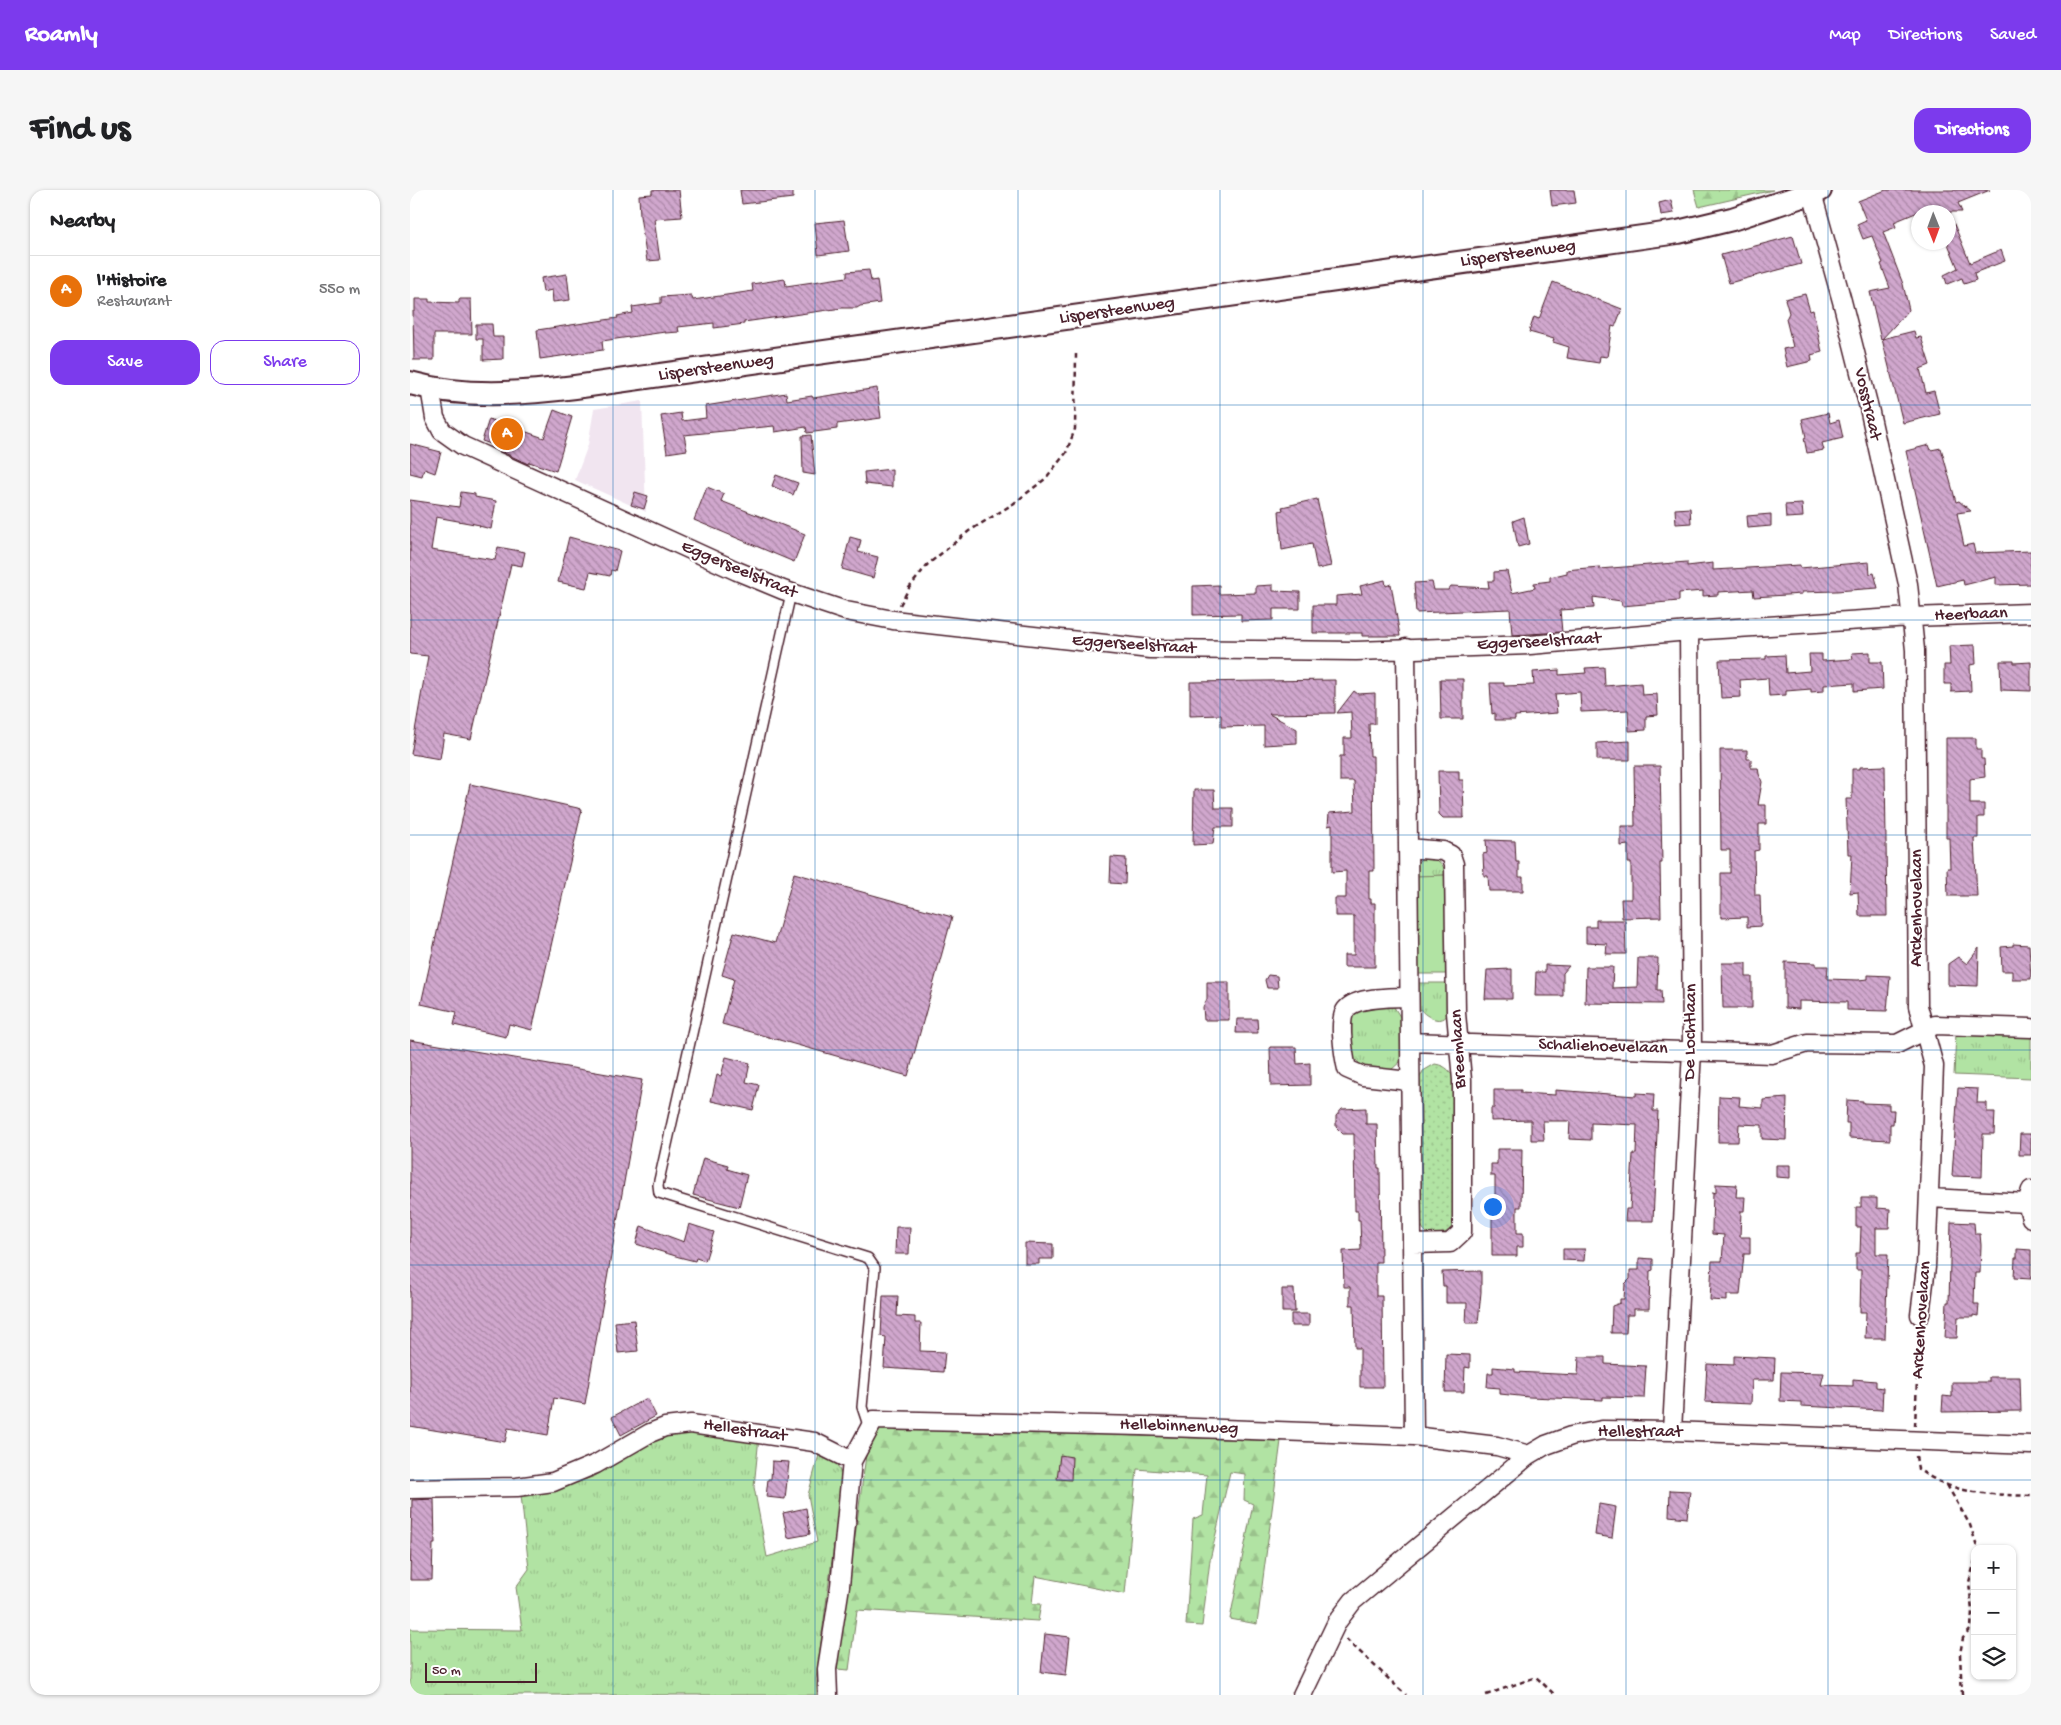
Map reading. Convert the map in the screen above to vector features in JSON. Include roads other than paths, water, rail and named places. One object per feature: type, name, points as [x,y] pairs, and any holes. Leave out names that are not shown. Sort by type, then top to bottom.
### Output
[{"type":"street","name":"Lispersteenweg","points":[[420,386],[462,393],[530,393],[575,388],[1678,232],[1732,219],[1816,192]]},
{"type":"street","name":"Vosstraat","points":[[1816,192],[1869,408],[1908,584],[1911,617]]},
{"type":"street","name":"Eggerseelstraat","points":[[420,386],[442,432],[463,446],[737,571],[791,593],[846,611],[893,620],[1150,649],[1320,651],[1530,645],[1911,617]]},
{"type":"street","name":"Heerbaan","points":[[1911,617],[2031,613]]},
{"type":"street","name":"Arckenhovelaan","points":[[1911,617],[1915,650],[1918,1006],[1934,1066],[1926,1267],[1920,1315]]},
{"type":"street","name":"De Lochtlaan","points":[[1672,1431],[1692,1050],[1688,632]]},
{"type":"street","points":[[1406,648],[1408,997],[1414,1436]]},
{"type":"street","name":"Breemlaan","points":[[1408,848],[1442,851],[1451,855],[1454,864],[1456,1005],[1462,1080],[1462,1232],[1450,1243],[1412,1244]]},
{"type":"street","points":[[1408,997],[1368,1000],[1352,1004],[1345,1011],[1342,1020],[1343,1054],[1347,1069],[1363,1076],[1409,1081]]},
{"type":"street","name":"Schaliehoevelaan","points":[[1410,1042],[1772,1054],[1807,1043],[1897,1044],[1935,1025],[2031,1028]]},
{"type":"street","points":[[1929,1198],[2030,1204]]},
{"type":"street","name":"Hellebinnenweg","points":[[869,1428],[874,1420],[888,1420],[1150,1426],[1414,1436],[1497,1446],[1529,1455]]},
{"type":"street","name":"Hellestraat","points":[[410,1489],[517,1488],[553,1482],[596,1464],[650,1433],[665,1427],[691,1424],[801,1439],[835,1451],[852,1461]]},
{"type":"street","points":[[828,1695],[827,1669],[840,1586],[852,1461],[869,1428]]},
{"type":"street","name":"Hellestraat","points":[[1302,1695],[1334,1628],[1353,1601],[1529,1455],[1546,1445],[1571,1436],[1602,1430],[1672,1431],[1914,1442],[2031,1445]]},
{"type":"lane","points":[[791,593],[658,1185],[659,1193],[868,1258],[875,1268],[862,1407],[869,1428]]},
{"type":"place","name":"l'Histoire","points":[[507,434]]}]
